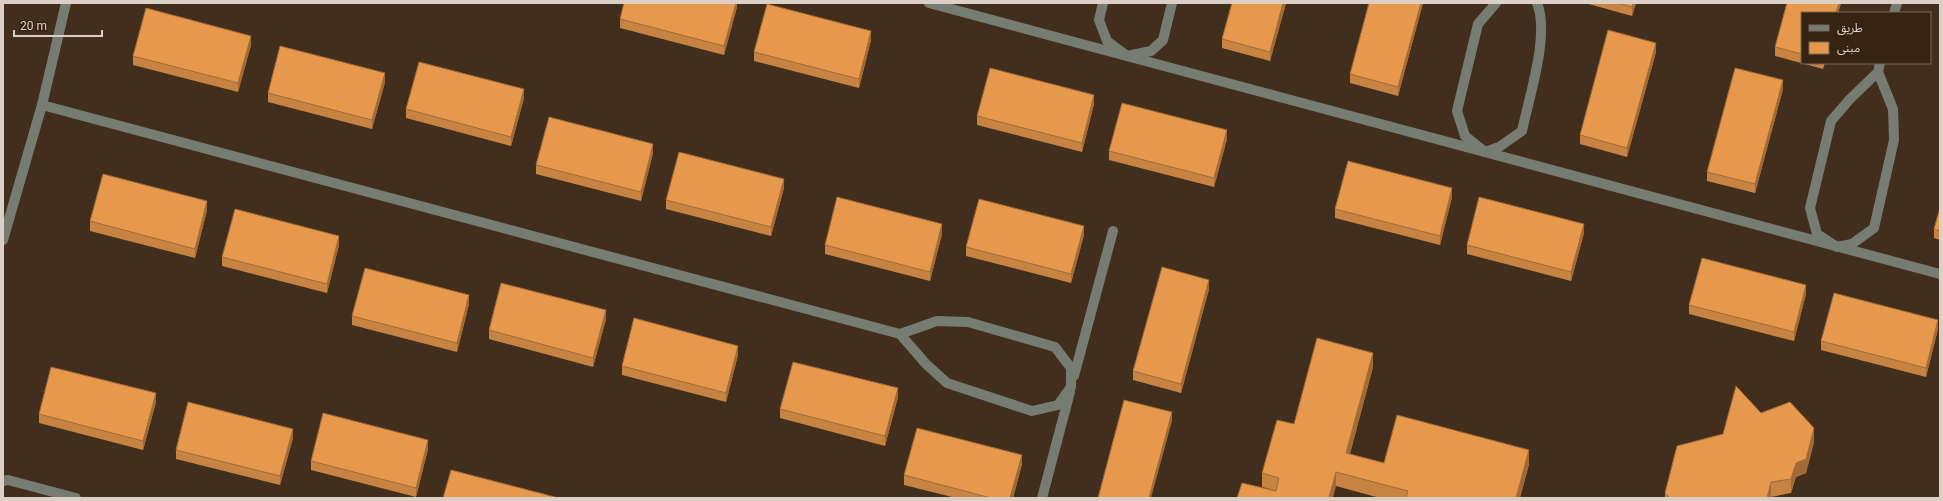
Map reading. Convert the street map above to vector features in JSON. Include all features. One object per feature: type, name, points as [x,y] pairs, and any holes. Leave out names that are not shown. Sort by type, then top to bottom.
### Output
[{"type":"street","points":[[3,240],[42,105],[66,3]]},
{"type":"street","points":[[929,3],[1940,274]]},
{"type":"street","points":[[1103,3],[1099,20],[1107,41],[1127,56],[1151,51],[1163,40],[1172,3]]},
{"type":"street","points":[[1485,152],[1464,136],[1457,111],[1478,24],[1496,3]]},
{"type":"street","points":[[1485,152],[1499,147],[1522,131],[1541,43],[1540,11],[1537,3]]},
{"type":"street","points":[[1879,67],[1893,109],[1894,140],[1874,228],[1852,244],[1836,247],[1817,234],[1810,208],[1831,121],[1879,67]]},
{"type":"street","points":[[42,105],[900,334],[926,364],[947,383],[1032,411],[1058,405],[1072,387],[1071,368],[1056,347],[968,322],[937,321],[900,334]]},
{"type":"street","points":[[1042,498],[1113,231]]},
{"type":"street","points":[[3,480],[76,498]]},
{"type":"building","points":[[624,3],[736,3],[724,46],[620,19]]},
{"type":"building","points":[[1232,3],[1283,3],[1270,52],[1222,39]]},
{"type":"building","points":[[1369,3],[1421,3],[1398,87],[1350,74]]},
{"type":"building","points":[[1618,3],[1633,3],[1632,7]]},
{"type":"building","points":[[1787,3],[1839,3],[1836,12],[1801,12],[1801,54],[1775,47]]},
{"type":"building","points":[[767,4],[871,31],[859,79],[754,52]]},
{"type":"building","points":[[146,8],[251,36],[238,83],[133,56]]},
{"type":"building","points":[[1608,30],[1656,43],[1627,148],[1580,135]]},
{"type":"building","points":[[280,46],[385,73],[372,120],[268,93]]},
{"type":"building","points":[[419,62],[524,89],[511,137],[406,109]]},
{"type":"building","points":[[990,68],[1094,95],[1082,143],[977,116]]},
{"type":"building","points":[[1735,68],[1783,80],[1755,184],[1707,172]]},
{"type":"building","points":[[1122,103],[1227,130],[1214,178],[1109,151]]},
{"type":"building","points":[[549,117],[653,144],[641,192],[536,165]]},
{"type":"building","points":[[679,152],[784,179],[771,227],[666,200]]},
{"type":"building","points":[[1348,161],[1452,188],[1440,236],[1335,209]]},
{"type":"building","points":[[103,174],[207,201],[195,249],[90,221]]},
{"type":"building","points":[[837,197],[942,224],[930,272],[825,245]]},
{"type":"building","points":[[1479,197],[1584,224],[1571,272],[1467,245]]},
{"type":"building","points":[[979,199],[1084,226],[1071,274],[966,247]]},
{"type":"building","points":[[1940,208],[1940,231],[1934,229]]},
{"type":"building","points":[[235,209],[339,236],[327,284],[222,257]]},
{"type":"building","points":[[1702,258],[1806,285],[1794,332],[1689,305]]},
{"type":"building","points":[[1162,267],[1209,280],[1181,384],[1133,371]]},
{"type":"building","points":[[365,268],[469,295],[457,343],[352,316]]},
{"type":"building","points":[[501,283],[606,310],[593,358],[489,330]]},
{"type":"building","points":[[1834,293],[1938,320],[1926,368],[1821,341]]},
{"type":"building","points":[[634,318],[738,346],[726,393],[622,366]]},
{"type":"building","points":[[1317,338],[1373,353],[1346,453],[1384,463],[1397,415],[1529,450],[1516,498],[1406,498],[1408,491],[1336,472],[1329,498],[1237,498],[1242,483],[1276,491],[1279,478],[1262,473],[1277,420],[1294,424]]},
{"type":"building","points":[[793,362],[898,388],[885,436],[780,409]]},
{"type":"building","points":[[51,367],[156,393],[143,441],[39,414]]},
{"type":"building","points":[[1736,386],[1761,413],[1790,402],[1814,428],[1806,459],[1796,463],[1791,479],[1771,482],[1767,498],[1670,498],[1665,493],[1677,446],[1723,434]]},
{"type":"building","points":[[1124,400],[1172,412],[1149,498],[1098,498]]},
{"type":"building","points":[[188,402],[293,429],[280,476],[176,450]]},
{"type":"building","points":[[323,413],[428,440],[416,488],[311,461]]},
{"type":"building","points":[[917,428],[1022,455],[1010,498],[991,498],[904,475]]},
{"type":"building","points":[[451,470],[555,497],[555,498],[443,498]]}]
